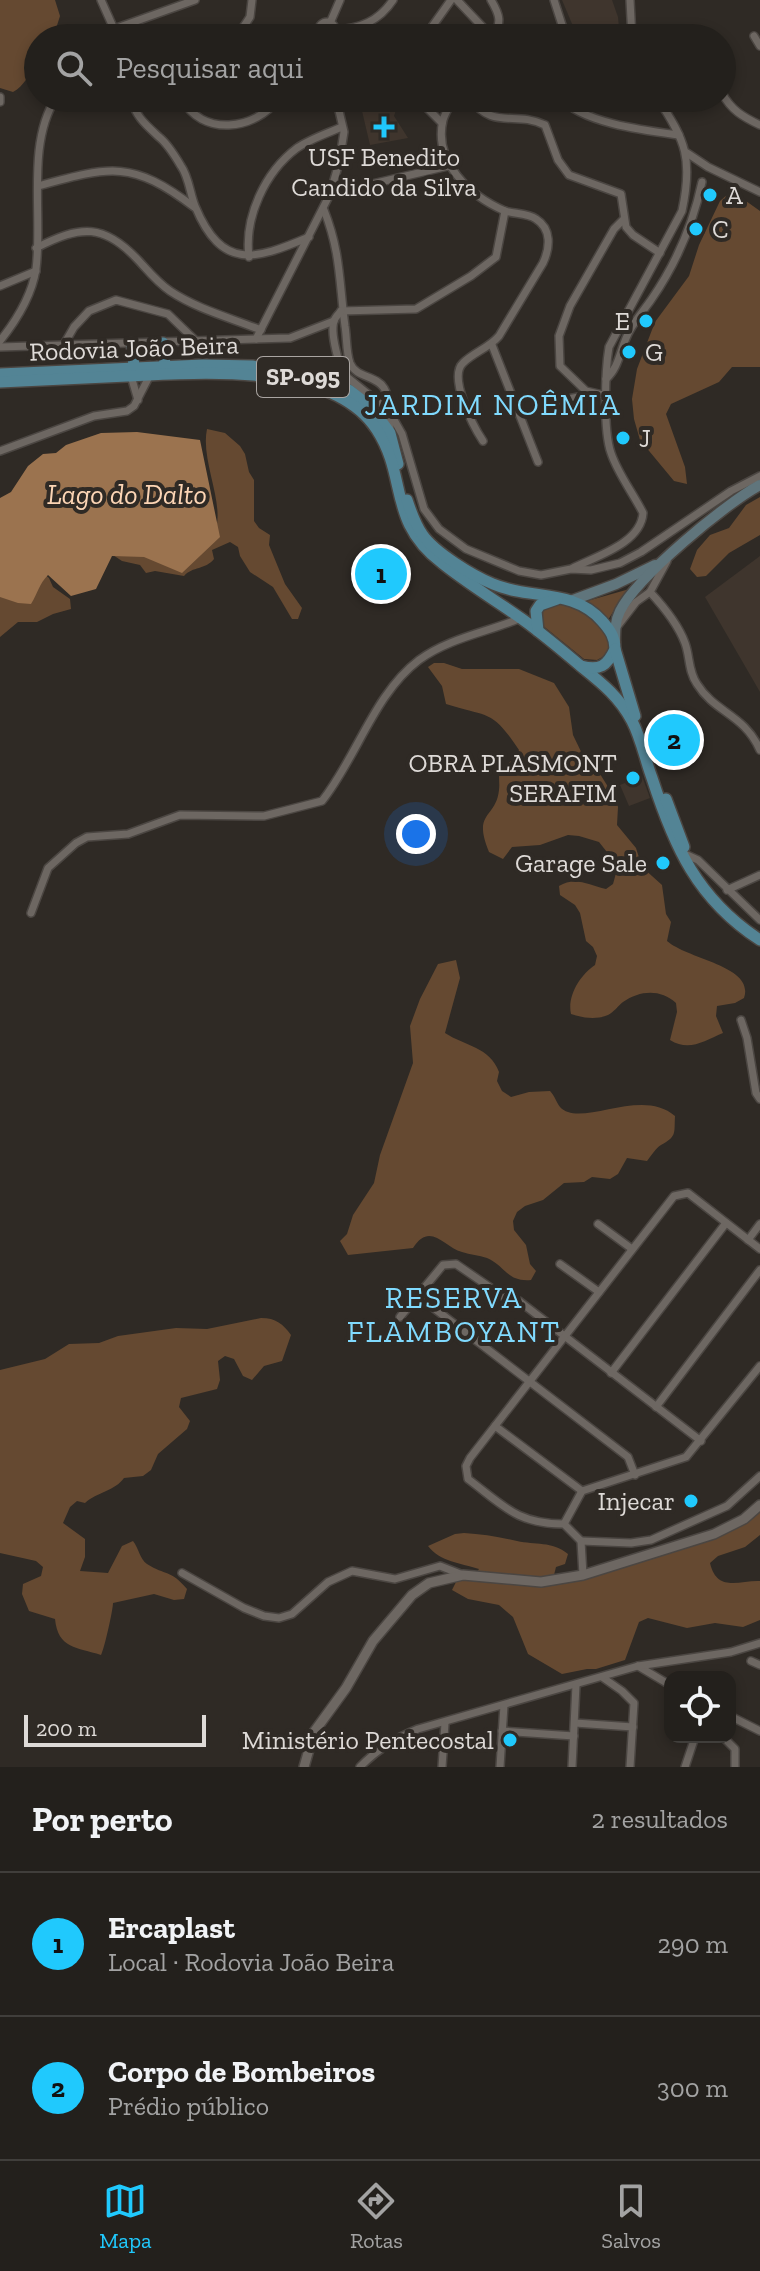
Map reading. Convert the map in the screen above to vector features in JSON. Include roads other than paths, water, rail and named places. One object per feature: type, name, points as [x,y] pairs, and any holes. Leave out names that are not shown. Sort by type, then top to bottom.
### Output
[{"type":"main road","points":[[132,343],[132,372]]},
{"type":"main road","points":[[163,343],[165,365]]},
{"type":"main road","name":"Rodovia João Beira","points":[[0,382],[132,372],[165,365],[253,366],[349,390],[371,407],[390,433],[406,499],[419,531],[431,545],[495,585],[568,599],[595,613],[610,631],[630,703],[687,855]]},
{"type":"main road","name":"Rodovia João Beira","points":[[0,374],[243,374],[293,382],[345,399],[377,430],[385,446],[406,519],[420,544],[581,666]]},
{"type":"main road","points":[[581,666],[594,669],[608,663],[615,645],[615,628],[622,607],[665,559],[731,504],[760,485]]},
{"type":"main road","points":[[538,631],[535,618],[540,605],[616,584],[665,559]]},
{"type":"main road","name":"SP-095","points":[[581,666],[608,688],[633,723],[669,830],[694,877],[740,927],[760,940]]},
{"type":"main road","name":"SP-095","points":[[687,855],[710,887],[743,921],[760,933]]},
{"type":"street","points":[[101,0],[112,24]]},
{"type":"street","points":[[128,24],[195,0]]},
{"type":"street","points":[[245,24],[250,17],[252,0]]},
{"type":"street","points":[[333,24],[340,0]]},
{"type":"street","points":[[366,24],[381,16],[393,0]]},
{"type":"street","points":[[435,24],[454,0],[479,24]]},
{"type":"street","points":[[491,0],[500,14],[499,24]]},
{"type":"street","points":[[554,0],[562,24]]},
{"type":"street","points":[[630,0],[631,24]]},
{"type":"street","points":[[754,36],[760,46]]},
{"type":"street","points":[[0,341],[24,306],[36,271],[40,137],[50,112]]},
{"type":"street","points":[[136,112],[146,127],[161,138],[184,170],[196,208],[212,239],[249,257],[309,237]]},
{"type":"street","points":[[191,112],[222,126],[244,123],[267,112]]},
{"type":"street","points":[[256,339],[330,194],[339,163],[342,127],[339,112]]},
{"type":"street","points":[[431,112],[442,123]]},
{"type":"street","points":[[447,112],[442,123],[444,155],[448,166],[468,187],[505,211],[536,219],[549,236],[548,251],[492,345],[461,364],[456,376],[470,417],[483,441]]},
{"type":"street","points":[[481,112],[492,118],[532,119],[545,125],[564,171],[574,178],[621,194],[626,227],[660,253]]},
{"type":"street","points":[[581,112],[620,126],[679,135]]},
{"type":"street","points":[[571,569],[635,535],[642,525],[643,513],[610,451],[606,379],[609,347],[682,211],[687,153],[665,112]]},
{"type":"street","points":[[736,112],[760,125]]},
{"type":"street","points":[[249,257],[247,241],[256,198],[298,148],[342,127]]},
{"type":"street","points":[[687,153],[708,167],[760,192]]},
{"type":"street","points":[[688,165],[708,167]]},
{"type":"street","points":[[330,194],[448,166]]},
{"type":"street","points":[[38,186],[77,175],[115,170],[148,176],[196,208]]},
{"type":"street","points":[[606,379],[617,368],[627,334],[650,302],[686,239],[702,182]]},
{"type":"street","points":[[324,210],[335,238],[341,267],[341,311],[352,368],[378,381],[386,391],[390,433]]},
{"type":"street","points":[[341,311],[421,307],[496,257],[505,211]]},
{"type":"street","points":[[607,396],[586,391],[560,366],[559,336],[570,306],[614,229],[624,219]]},
{"type":"street","points":[[36,248],[75,232],[92,230],[107,234],[133,254],[162,285],[181,298],[261,330]]},
{"type":"street","points":[[0,286],[36,271]]},
{"type":"street","points":[[63,346],[74,327],[89,311],[116,300],[168,314],[196,341]]},
{"type":"street","points":[[0,347],[290,338],[334,321],[341,311]]},
{"type":"street","points":[[334,321],[342,373],[349,390]]},
{"type":"street","points":[[492,345],[538,462]]},
{"type":"street","points":[[132,372],[138,400]]},
{"type":"street","points":[[342,373],[389,411],[402,434],[424,509],[439,529],[466,549],[519,571],[541,575],[571,569],[591,570],[620,563],[731,491],[760,476]]},
{"type":"street","points":[[0,451],[94,416],[127,411],[138,400],[150,375]]},
{"type":"street","points":[[545,399],[563,400],[596,393]]},
{"type":"street","points":[[615,628],[636,602],[650,592],[665,559]]},
{"type":"street","points":[[650,592],[686,644],[689,665],[697,685],[714,703],[747,727],[760,750]]},
{"type":"street","points":[[31,913],[48,868],[87,837],[128,834],[180,815],[264,816],[322,801],[390,692],[419,660],[451,643],[521,618]]},
{"type":"street","points":[[687,855],[698,860],[760,920]]},
{"type":"street","points":[[727,890],[760,875]]},
{"type":"street","points":[[741,1020],[756,1093],[760,1099]]},
{"type":"street","points":[[583,1575],[581,1541],[564,1524],[526,1521],[468,1479],[466,1466],[470,1458],[674,1196],[688,1193],[760,1249]]},
{"type":"street","points":[[611,1373],[726,1223]]},
{"type":"street","points":[[598,1224],[632,1249]]},
{"type":"street","points":[[748,1240],[760,1224]]},
{"type":"street","points":[[400,1317],[443,1265],[451,1263],[460,1266],[504,1297],[519,1301],[701,1441]]},
{"type":"street","points":[[560,1264],[599,1292]]},
{"type":"street","points":[[656,1407],[760,1270]]},
{"type":"street","points":[[418,1296],[628,1457],[635,1475]]},
{"type":"street","points":[[564,1524],[582,1491],[686,1457],[760,1366]]},
{"type":"street","points":[[495,1426],[582,1491]]},
{"type":"street","points":[[581,1541],[631,1543],[668,1534],[727,1506],[760,1476]]},
{"type":"street","points":[[182,1573],[244,1608],[279,1618],[292,1614],[328,1582],[352,1571],[395,1579],[440,1566],[463,1575],[541,1582],[583,1575],[714,1534],[744,1519],[760,1505]]},
{"type":"street","points":[[304,1767],[314,1732],[341,1697],[373,1641],[391,1617],[429,1583],[463,1575]]},
{"type":"street","points":[[360,1767],[369,1757],[402,1735],[638,1666],[731,1652],[760,1643]]},
{"type":"street","points":[[751,1661],[760,1665]]},
{"type":"street","points":[[638,1666],[664,1682]]},
{"type":"street","points":[[601,1677],[634,1703],[630,1767]]},
{"type":"street","points":[[657,1678],[664,1685]]},
{"type":"street","points":[[572,1767],[576,1685]]},
{"type":"street","points":[[500,1767],[504,1705]]},
{"type":"street","points":[[736,1719],[760,1731]]},
{"type":"street","points":[[442,1767],[445,1723]]},
{"type":"street","points":[[575,1723],[633,1727]]},
{"type":"street","points":[[502,1731],[574,1736]]},
{"type":"street","points":[[685,1767],[693,1743]]},
{"type":"street","points":[[729,1743],[735,1749],[735,1767]]},
{"type":"water","name":"Lago do Dalto","points":[[137,432],[200,440],[220,537],[182,573],[144,557],[112,556],[96,589],[71,596],[48,575],[31,604],[0,597],[0,498],[11,492],[28,466],[43,454],[56,453],[66,445],[101,433]]},
{"type":"place","name":"USF Benedito Candido da Silva","points":[[384,127]]},
{"type":"place","name":"A","points":[[710,195]]},
{"type":"place","name":"C","points":[[696,229]]},
{"type":"place","name":"E","points":[[646,321]]},
{"type":"place","name":"G","points":[[629,352]]},
{"type":"place","name":"J","points":[[623,438]]},
{"type":"place","name":"Ercaplast","points":[[381,574]]},
{"type":"place","name":"Corpo de Bombeiros","points":[[674,740]]},
{"type":"place","name":"OBRA PLASMONT SERAFIM","points":[[633,778]]},
{"type":"place","name":"Garage Sale","points":[[663,863]]},
{"type":"place","name":"Injecar","points":[[691,1501]]},
{"type":"place","name":"Ministério Pentecostal","points":[[510,1740]]},
{"type":"district","name":"JARDIM NOÊMIA","points":[[493,405]]},
{"type":"district","name":"RESERVA FLAMBOYANT","points":[[454,1315]]}]
